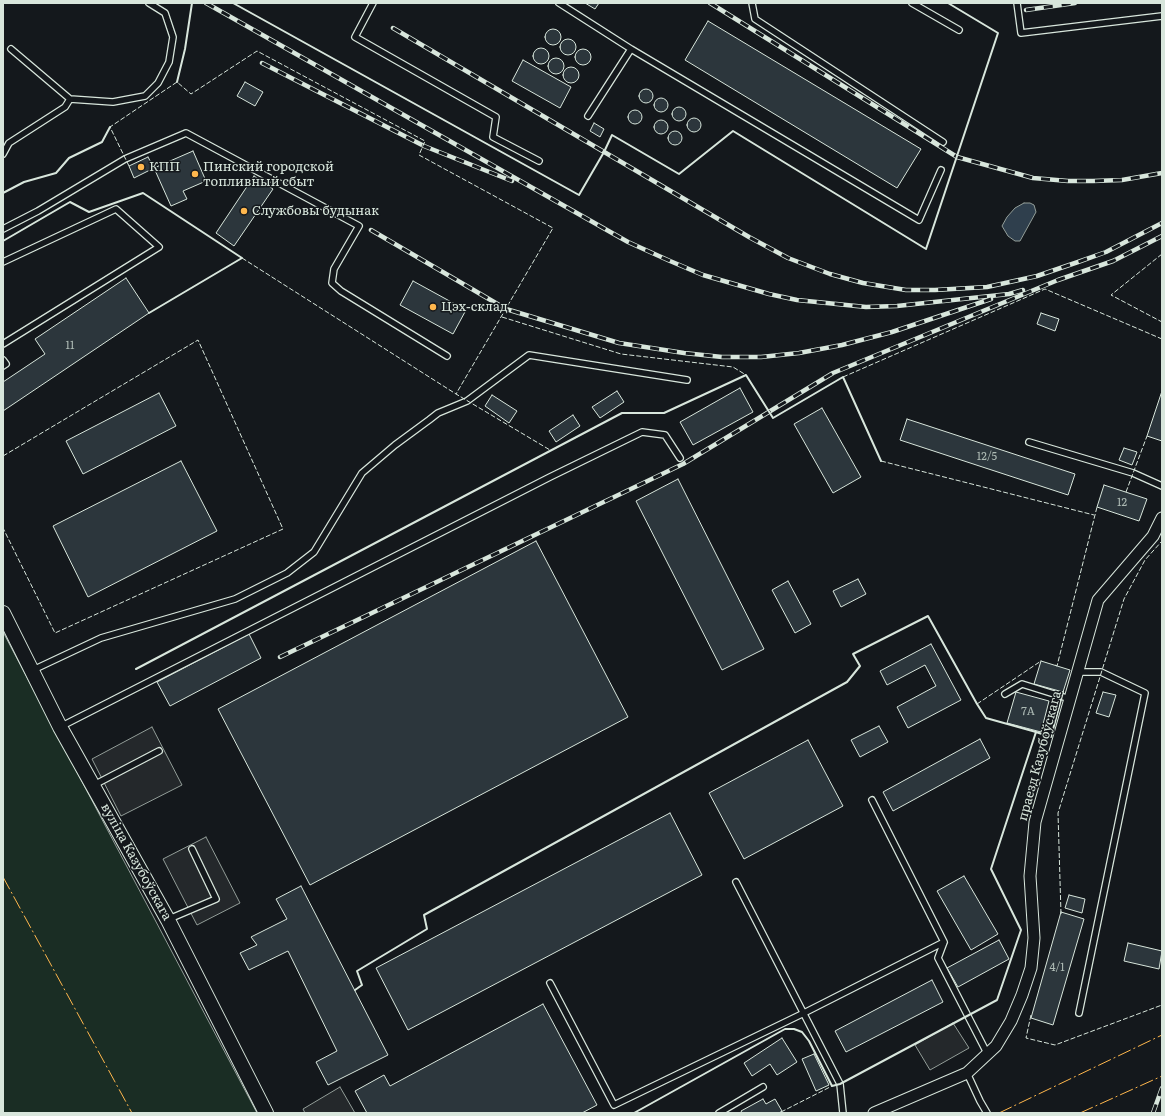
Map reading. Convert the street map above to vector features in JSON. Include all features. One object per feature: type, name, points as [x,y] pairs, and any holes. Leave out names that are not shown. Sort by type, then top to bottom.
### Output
[{"type":"street","name":"праезд Казубоўскага","points":[[874,1113],[967,1073],[996,1046],[1011,1021],[1031,968],[1034,938],[1030,876],[1035,822],[1098,600],[1153,536],[1162,518]]},
{"type":"street","name":"вуліца Казубоўскага","points":[[3,613],[60,727],[94,785],[168,920],[266,1113]]},
{"type":"lane","points":[[10,49],[70,99],[112,102],[145,96],[158,84],[169,62],[173,38],[165,13],[149,3]]},
{"type":"lane","points":[[373,3],[355,37],[496,117],[493,137],[538,161]]},
{"type":"lane","points":[[559,3],[631,49],[919,220],[941,170]]},
{"type":"lane","points":[[752,3],[754,19],[943,142]]},
{"type":"lane","points":[[912,3],[959,30]]},
{"type":"lane","points":[[1017,3],[1021,34],[1162,16]]},
{"type":"lane","points":[[588,116],[631,49]]},
{"type":"lane","points":[[3,154],[10,143],[65,107],[70,99]]},
{"type":"lane","points":[[3,229],[38,211],[125,159],[186,133],[360,226],[334,269],[332,283],[341,291],[447,356]]},
{"type":"lane","points":[[3,262],[116,209],[159,247],[3,344]]},
{"type":"lane","points":[[32,670],[101,638],[235,599],[287,573],[314,552],[362,473],[395,445],[429,420],[438,414],[467,401],[529,355],[687,380]]},
{"type":"lane","points":[[3,360],[6,364],[3,366]]},
{"type":"lane","points":[[60,727],[542,481],[642,432],[665,435],[680,458]]},
{"type":"lane","points":[[1029,442],[1133,473],[1162,486]]},
{"type":"lane","points":[[1078,672],[1101,672],[1145,693],[1079,1013]]},
{"type":"lane","points":[[1005,694],[1022,684],[1070,699]]},
{"type":"lane","points":[[94,785],[159,751]]},
{"type":"lane","points":[[872,800],[944,942],[938,958],[987,1053]]},
{"type":"lane","points":[[168,920],[216,899],[192,849]]},
{"type":"lane","points":[[736,882],[840,1084],[843,1113]]},
{"type":"lane","points":[[550,983],[614,1105],[804,1013],[944,942]]},
{"type":"lane","points":[[967,1073],[987,1113]]},
{"type":"lane","points":[[719,1113],[763,1087]]},
{"type":"green space","points":[[3,632],[257,1113],[3,1113]]},
{"type":"shaded area","points":[[152,727],[182,785],[121,816],[92,759]]},
{"type":"shaded area","points":[[206,837],[240,903],[197,925],[163,859]]},
{"type":"shaded area","points":[[953,1023],[969,1048],[930,1070],[915,1045]]},
{"type":"shaded area","points":[[340,1087],[355,1113],[305,1113],[303,1109]]},
{"type":"water","points":[[1024,203],[1034,205],[1036,212],[1020,241],[1015,241],[1008,236],[1002,226],[1007,217],[1015,208]]},
{"type":"building","points":[[585,3],[599,3],[595,9]]},
{"type":"building","points":[[708,21],[921,149],[897,188],[685,60]]},
{"type":"building","points":[[553,29],[560,34],[561,37],[556,44],[553,45],[546,40],[545,37],[550,30]]},
{"type":"building","points":[[568,39],[575,44],[576,47],[571,54],[568,55],[561,50],[560,47],[565,40]]},
{"type":"building","points":[[541,48],[548,53],[549,56],[544,63],[541,64],[534,59],[533,56],[538,49]]},
{"type":"building","points":[[583,49],[590,54],[591,57],[586,64],[583,65],[576,60],[575,57],[580,50]]},
{"type":"building","points":[[556,58],[563,63],[564,66],[559,73],[556,74],[549,69],[548,66],[553,59]]},
{"type":"building","points":[[523,60],[571,87],[560,108],[512,81]]},
{"type":"building","points":[[571,67],[578,72],[579,75],[574,82],[571,83],[564,78],[563,75],[568,68]]},
{"type":"building","points":[[245,82],[263,92],[255,106],[237,96]]},
{"type":"building","points":[[643,89],[649,89],[653,93],[653,99],[649,103],[643,103],[639,99],[639,93]]},
{"type":"building","points":[[658,98],[664,98],[668,102],[668,108],[664,112],[658,112],[654,108],[654,102]]},
{"type":"building","points":[[676,107],[682,107],[686,111],[686,117],[682,121],[676,121],[672,117],[672,111]]},
{"type":"building","points":[[632,110],[638,110],[642,114],[642,120],[638,124],[632,124],[628,120],[628,114]]},
{"type":"building","points":[[691,118],[697,118],[701,122],[701,128],[697,132],[691,132],[687,128],[687,122]]},
{"type":"building","points":[[658,120],[664,120],[668,124],[668,130],[664,134],[658,134],[654,130],[654,124]]},
{"type":"building","points":[[594,123],[604,129],[600,137],[590,131]]},
{"type":"building","points":[[672,131],[678,131],[682,135],[682,141],[678,145],[672,145],[668,141],[668,135]]},
{"type":"building","points":[[193,151],[206,181],[183,191],[187,199],[171,206],[154,168]]},
{"type":"building","name":"КПП","points":[[148,157],[154,168],[134,178],[129,166]]},
{"type":"building","name":"Службовы будынак","points":[[254,176],[273,189],[234,246],[216,233]]},
{"type":"building","points":[[126,278],[149,313],[3,411],[3,382],[45,354],[35,339]]},
{"type":"building","name":"Цэх-склад","points":[[413,281],[466,310],[453,334],[400,305]]},
{"type":"building","points":[[1041,313],[1059,319],[1055,331],[1037,324]]},
{"type":"building","points":[[740,388],[753,412],[693,445],[680,422]]},
{"type":"building","points":[[617,391],[624,402],[600,418],[592,407]]},
{"type":"building","points":[[1162,391],[1162,441],[1147,436]]},
{"type":"building","points":[[159,393],[176,426],[83,474],[66,441]]},
{"type":"building","points":[[492,395],[517,411],[509,423],[485,406]]},
{"type":"building","points":[[822,408],[861,477],[833,493],[794,424]]},
{"type":"building","points":[[573,415],[580,426],[556,442],[549,431]]},
{"type":"building","points":[[907,419],[1075,474],[1068,495],[900,440]]},
{"type":"building","points":[[1124,448],[1137,452],[1132,465],[1119,460]]},
{"type":"building","points":[[181,461],[217,531],[88,597],[53,526]]},
{"type":"building","points":[[678,479],[764,649],[722,670],[636,501]]},
{"type":"building","points":[[1104,485],[1147,499],[1139,521],[1097,507]]},
{"type":"building","points":[[536,541],[628,717],[310,885],[218,709]]},
{"type":"building","points":[[858,579],[866,594],[841,607],[833,591]]},
{"type":"building","points":[[788,581],[811,624],[795,633],[772,590]]},
{"type":"building","points":[[249,634],[261,658],[170,706],[157,682]]},
{"type":"building","points":[[931,644],[961,700],[908,728],[897,707],[936,686],[925,665],[887,685],[880,671]]},
{"type":"building","points":[[1041,661],[1070,670],[1063,692],[1034,684]]},
{"type":"building","points":[[1016,692],[1049,701],[1041,732],[1007,723]]},
{"type":"building","points":[[1103,692],[1116,695],[1109,717],[1096,713]]},
{"type":"building","points":[[879,726],[888,742],[860,757],[851,740]]},
{"type":"building","points":[[980,739],[990,758],[893,811],[883,792]]},
{"type":"building","points":[[808,740],[843,806],[744,859],[709,793]]},
{"type":"building","points":[[670,813],[702,875],[408,1030],[376,968]]},
{"type":"building","points":[[964,876],[998,934],[971,950],[937,891]]},
{"type":"building","points":[[301,886],[388,1055],[328,1085],[316,1062],[337,1051],[288,951],[249,970],[240,953],[257,945],[251,937],[287,919],[276,899]]},
{"type":"building","points":[[1069,895],[1085,899],[1082,913],[1065,908]]},
{"type":"building","points":[[1061,912],[1084,919],[1053,1025],[1031,1018]]},
{"type":"building","points":[[999,940],[1009,959],[958,987],[947,968]]},
{"type":"building","points":[[1128,943],[1162,951],[1159,969],[1124,961]]},
{"type":"building","points":[[932,980],[943,1002],[846,1052],[835,1031]]},
{"type":"building","points":[[543,1004],[597,1105],[582,1113],[367,1113],[355,1091],[384,1075],[390,1086]]},
{"type":"building","points":[[782,1038],[797,1062],[777,1075],[770,1064],[752,1076],[744,1063]]},
{"type":"building","points":[[814,1054],[829,1085],[816,1091],[802,1059]]},
{"type":"building","points":[[763,1099],[766,1104],[775,1099],[782,1111],[779,1113],[742,1113],[741,1111]]},
{"type":"railway","points":[[206,3],[628,242],[703,275],[769,294],[797,300],[866,307],[897,306],[1009,294],[1023,290]]},
{"type":"railway","points":[[710,3],[957,157],[1033,178],[1068,181],[1122,180],[1162,173]]},
{"type":"railway","points":[[1026,10],[1075,3]]},
{"type":"railway","points":[[393,28],[749,237],[788,258],[830,274],[863,283],[906,290],[987,287],[1037,276],[1106,252],[1162,223]]},
{"type":"railway","points":[[262,63],[424,146],[512,181]]},
{"type":"railway","points":[[371,230],[506,309],[619,343],[684,353],[722,357],[761,357],[799,353],[842,345],[892,332],[991,299]]},
{"type":"railway","points":[[280,657],[683,464],[833,373],[1058,280],[1113,261],[1162,236]]},
{"type":"railway","points":[[1153,1113],[1162,1088]]},
{"type":"fence","points":[[129,166],[110,127],[177,82],[191,94],[257,51],[425,141],[419,155],[553,228],[456,394]]},
{"type":"fence","points":[[1162,254],[1111,295],[1162,322]]},
{"type":"fence","points":[[242,258],[456,394],[550,450]]},
{"type":"fence","points":[[843,377],[1045,289],[1162,339]]},
{"type":"fence","points":[[502,317],[621,354],[733,367],[746,375]]},
{"type":"fence","points":[[3,456],[198,340],[283,529],[55,633],[3,528]]},
{"type":"fence","points":[[1126,492],[1147,436]]},
{"type":"fence","points":[[881,461],[1094,515]]},
{"type":"fence","points":[[1055,665],[1057,666],[1097,507]]},
{"type":"fence","points":[[1061,914],[1058,813],[1124,599],[1145,560],[1162,541]]},
{"type":"fence","points":[[977,704],[1041,661]]},
{"type":"fence","points":[[1031,1015],[1026,1038],[1055,1045],[1162,1005]]},
{"type":"fence","points":[[781,1112],[832,1086]]},
{"type":"wall","points":[[177,82],[185,49],[192,3]]},
{"type":"wall","points":[[233,3],[579,195],[612,135],[679,174],[733,131],[926,249],[998,33],[948,3]]},
{"type":"wall","points":[[3,193],[24,182],[56,173],[69,158],[102,142],[110,127]]},
{"type":"wall","points":[[3,241],[70,202],[89,212],[143,193],[242,258],[149,313]]},
{"type":"wall","points":[[136,669],[622,413],[664,413],[746,375],[773,418],[843,377],[881,461]]},
{"type":"wall","points":[[355,990],[362,985],[357,971],[427,929],[424,915],[847,682],[860,666],[853,654],[928,616],[986,718],[1036,732]]},
{"type":"wall","points":[[634,1113],[785,1029],[794,1029],[802,1032],[809,1041],[832,1086],[840,1084],[997,1000],[1021,930],[991,869],[1036,732],[1051,737],[1063,692]]},
{"type":"power","points":[[3,877],[132,1113]]},
{"type":"power","points":[[999,1113],[1162,1035]]},
{"type":"power","points":[[1080,1113],[1162,1076]]},
{"type":"place","name":"КПП","points":[[141,167]]},
{"type":"place","name":"Пинский городской топливный сбыт","points":[[195,174]]},
{"type":"place","name":"Службовы будынак","points":[[244,211]]},
{"type":"place","name":"Цэх-склад","points":[[433,307]]}]
